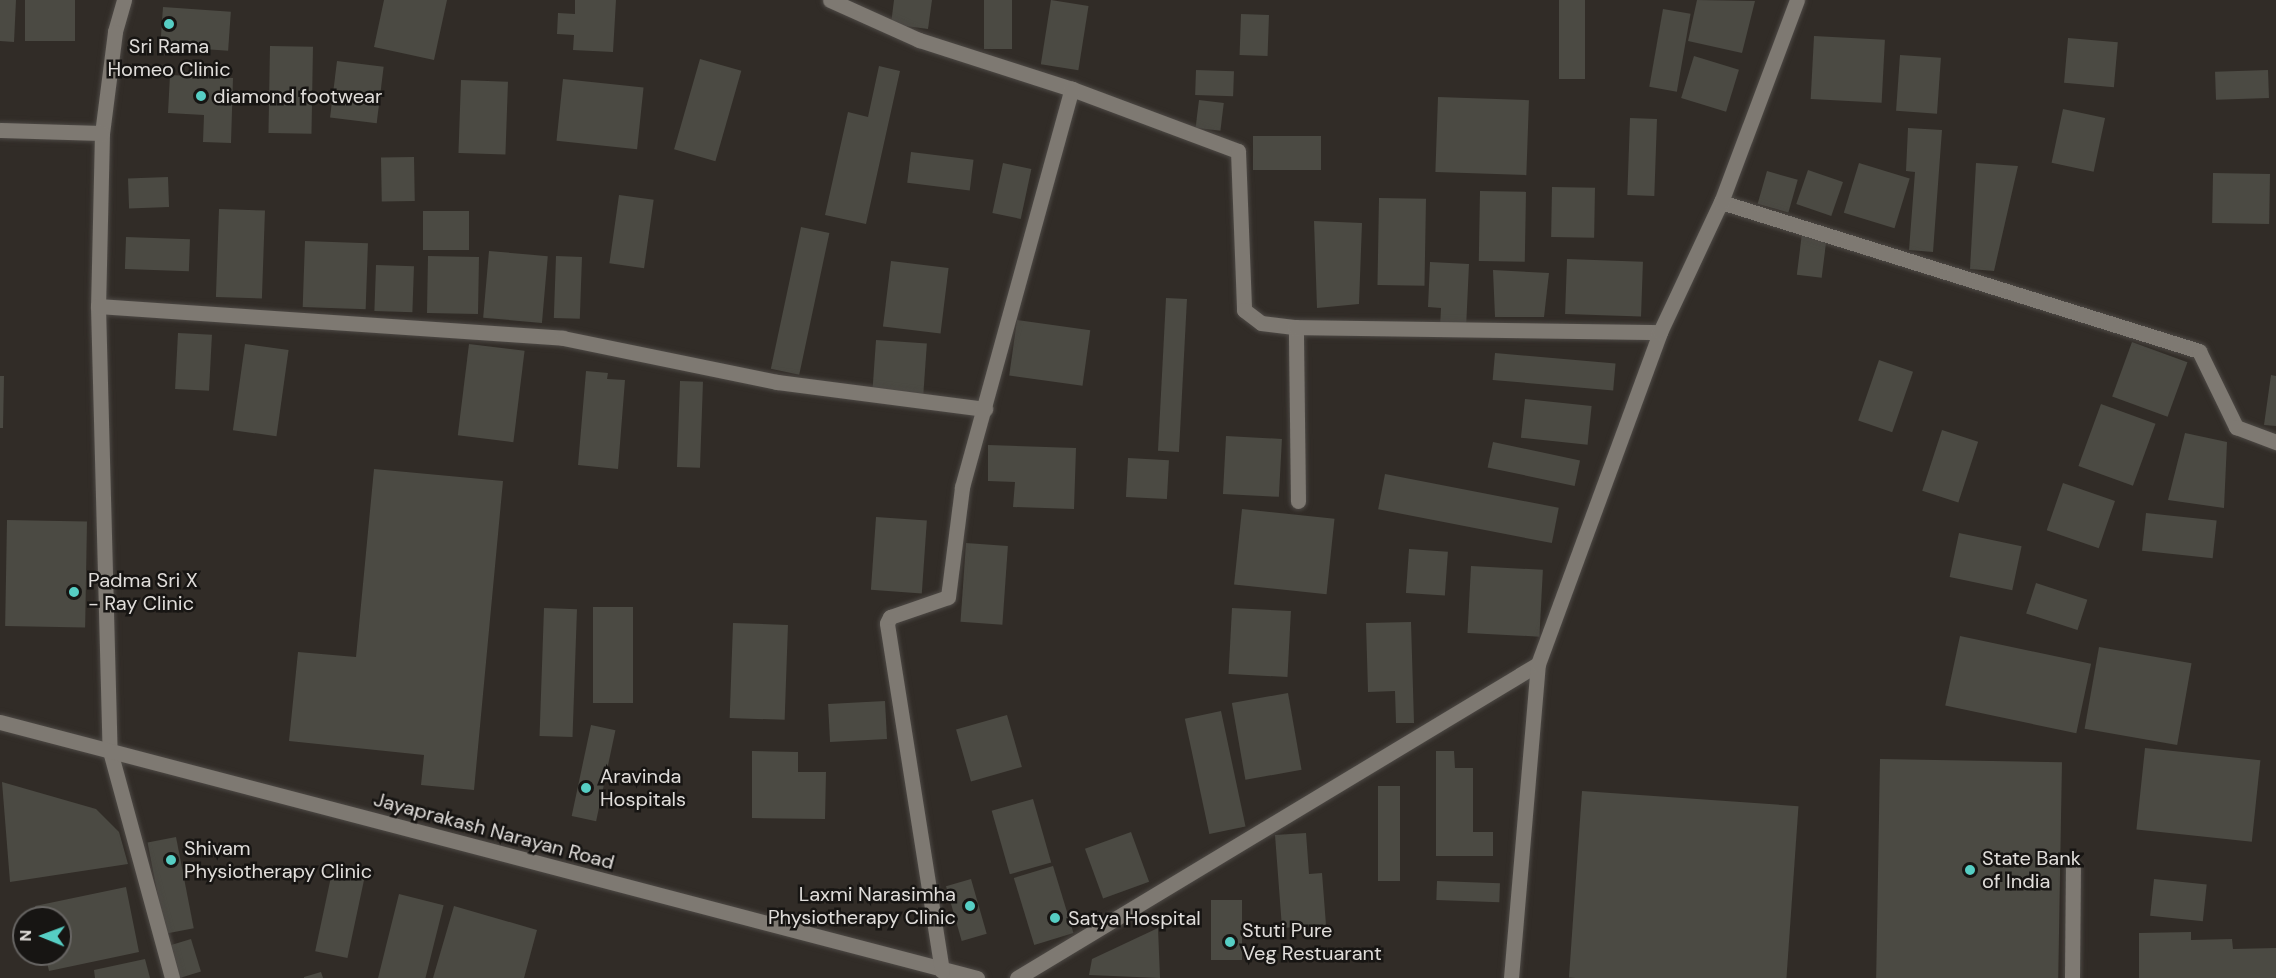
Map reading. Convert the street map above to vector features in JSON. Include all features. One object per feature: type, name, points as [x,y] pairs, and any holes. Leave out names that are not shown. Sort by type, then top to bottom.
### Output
[{"type":"street","points":[[124,0],[115,32],[102,133],[98,306],[110,752],[172,978]]},
{"type":"street","points":[[830,0],[919,40],[1072,89],[1238,151],[1244,310],[1261,323],[1296,327],[1660,332]]},
{"type":"street","points":[[1511,978],[1538,664],[1660,332],[1721,202],[1797,0]]},
{"type":"street","points":[[961,976],[887,623],[890,617],[948,597],[962,487],[1072,89]]},
{"type":"street","points":[[0,130],[102,133]]},
{"type":"street","points":[[1721,202],[2199,351],[2236,427],[2276,442]]},
{"type":"street","points":[[98,306],[563,338],[777,382],[985,410]]},
{"type":"street","points":[[1296,327],[1298,501]]},
{"type":"street","points":[[1017,978],[1538,664]]},
{"type":"street","name":"Jayaprakash Narayan Road","points":[[0,723],[961,976]]},
{"type":"street","points":[[2072,978],[2073,867]]},
{"type":"building","points":[[0,0],[16,0],[14,42],[0,41]]},
{"type":"building","points":[[25,0],[75,0],[75,41],[25,41]]},
{"type":"building","points":[[384,0],[447,0],[434,60],[374,47]]},
{"type":"building","points":[[575,0],[616,0],[613,52],[573,50],[574,35],[557,34],[558,13],[575,14]]},
{"type":"building","points":[[894,0],[932,0],[928,29],[891,24]]},
{"type":"building","points":[[984,0],[1012,0],[1012,49],[984,49]]},
{"type":"building","points":[[1051,0],[1089,6],[1078,70],[1041,64]]},
{"type":"building","points":[[1559,0],[1585,0],[1585,79],[1559,79]]},
{"type":"building","points":[[1697,0],[1755,1],[1742,53],[1688,41]]},
{"type":"building","points":[[163,7],[231,12],[228,51],[160,46]]},
{"type":"building","points":[[1663,9],[1691,14],[1677,92],[1649,87]]},
{"type":"building","points":[[1241,14],[1269,15],[1268,56],[1240,55]]},
{"type":"building","points":[[1814,36],[1885,40],[1882,103],[1811,99]]},
{"type":"building","points":[[2068,38],[2118,42],[2114,87],[2064,83]]},
{"type":"building","points":[[270,46],[313,47],[311,134],[268,133]]},
{"type":"building","points":[[1900,55],[1941,58],[1937,114],[1896,111]]},
{"type":"building","points":[[1694,56],[1739,70],[1726,112],[1681,98]]},
{"type":"building","points":[[700,59],[741,71],[715,161],[674,149]]},
{"type":"building","points":[[337,61],[384,67],[377,123],[330,118]]},
{"type":"building","points":[[879,66],[900,71],[866,224],[825,215],[848,112],[868,117]]},
{"type":"building","points":[[1196,70],[1234,71],[1233,96],[1195,95]]},
{"type":"building","points":[[2268,70],[2269,98],[2216,100],[2215,72]]},
{"type":"building","name":"diamond footwear","points":[[170,75],[233,78],[231,143],[203,142],[204,115],[168,113]]},
{"type":"building","points":[[563,79],[644,87],[637,149],[557,141]]},
{"type":"building","points":[[461,80],[508,82],[505,155],[458,153]]},
{"type":"building","points":[[1438,97],[1529,100],[1526,175],[1435,172]]},
{"type":"building","points":[[1199,100],[1224,103],[1220,131],[1196,128]]},
{"type":"building","points":[[2063,109],[2105,118],[2094,172],[2052,163]]},
{"type":"building","points":[[1630,118],[1657,119],[1654,196],[1627,195]]},
{"type":"building","points":[[1908,128],[1942,130],[1933,252],[1909,250],[1915,172],[1906,171]]},
{"type":"building","points":[[1253,136],[1321,136],[1321,170],[1253,170]]},
{"type":"building","points":[[911,152],[974,160],[970,190],[907,183]]},
{"type":"building","points":[[414,157],[415,201],[382,202],[381,158]]},
{"type":"building","points":[[1003,163],[1031,169],[1021,219],[992,213]]},
{"type":"building","points":[[1859,163],[1910,178],[1894,228],[1844,213]]},
{"type":"building","points":[[1976,163],[2018,166],[1994,271],[1970,269]]},
{"type":"building","points":[[1808,170],[1843,182],[1831,216],[1796,204]]},
{"type":"building","points":[[1767,171],[1798,180],[1788,213],[1758,204]]},
{"type":"building","points":[[2213,173],[2270,174],[2269,224],[2212,223]]},
{"type":"building","points":[[168,177],[169,207],[129,208],[128,178]]},
{"type":"building","points":[[1552,187],[1595,188],[1594,238],[1551,237]]},
{"type":"building","points":[[1480,191],[1526,192],[1525,262],[1479,261]]},
{"type":"building","points":[[619,195],[654,200],[644,268],[609,263]]},
{"type":"building","points":[[1379,198],[1426,199],[1424,286],[1377,285]]},
{"type":"building","points":[[219,209],[265,211],[262,299],[216,297]]},
{"type":"building","points":[[423,211],[469,211],[469,250],[423,250]]},
{"type":"building","points":[[1314,221],[1362,223],[1359,304],[1317,308]]},
{"type":"building","points":[[801,227],[829,233],[799,375],[771,369]]},
{"type":"building","points":[[1802,233],[1827,236],[1822,278],[1797,275]]},
{"type":"building","points":[[126,237],[190,239],[189,271],[125,269]]},
{"type":"building","points":[[305,241],[368,243],[366,309],[303,307]]},
{"type":"building","points":[[489,251],[548,256],[542,323],[483,318]]},
{"type":"building","points":[[428,256],[479,257],[478,314],[427,313]]},
{"type":"building","points":[[556,256],[582,257],[580,319],[554,318]]},
{"type":"building","points":[[1567,259],[1643,262],[1641,317],[1565,314]]},
{"type":"building","points":[[891,261],[949,268],[941,334],[883,327]]},
{"type":"building","points":[[1430,262],[1469,264],[1466,329],[1440,327],[1441,308],[1428,307]]},
{"type":"building","points":[[376,265],[414,266],[412,312],[374,311]]},
{"type":"building","points":[[1493,270],[1549,273],[1544,317],[1495,317]]},
{"type":"building","points":[[1166,298],[1187,299],[1179,452],[1158,451]]},
{"type":"building","points":[[1017,320],[1090,330],[1082,386],[1009,375]]},
{"type":"building","points":[[178,333],[212,335],[209,391],[175,389]]},
{"type":"building","points":[[876,340],[927,344],[923,393],[873,390]]},
{"type":"building","points":[[2132,342],[2187,362],[2168,417],[2112,397]]},
{"type":"building","points":[[245,344],[289,350],[276,436],[233,430]]},
{"type":"building","points":[[469,344],[525,351],[513,442],[458,435]]},
{"type":"building","points":[[1495,353],[1616,364],[1613,390],[1493,380]]},
{"type":"building","points":[[1879,360],[1913,372],[1892,432],[1858,421]]},
{"type":"building","points":[[586,371],[608,373],[607,379],[625,380],[618,469],[578,465]]},
{"type":"building","points":[[2271,375],[2276,376],[2276,426],[2264,425]]},
{"type":"building","points":[[0,376],[4,376],[3,428],[0,428]]},
{"type":"building","points":[[680,381],[703,382],[700,468],[677,467]]},
{"type":"building","points":[[1525,399],[1592,406],[1588,445],[1521,438]]},
{"type":"building","points":[[2101,404],[2156,424],[2133,486],[2078,466]]},
{"type":"building","points":[[1942,430],[1978,442],[1958,503],[1922,491]]},
{"type":"building","points":[[2185,433],[2227,442],[2224,508],[2168,500]]},
{"type":"building","points":[[1226,436],[1282,439],[1279,497],[1223,494]]},
{"type":"building","points":[[1493,442],[1580,461],[1575,486],[1488,467]]},
{"type":"building","points":[[988,445],[1076,448],[1074,509],[1013,507],[1015,482],[988,481]]},
{"type":"building","points":[[1128,458],[1169,460],[1167,499],[1126,497]]},
{"type":"building","points":[[374,469],[503,481],[474,790],[421,785],[424,755],[289,741],[298,652],[356,657]]},
{"type":"building","points":[[1385,474],[1559,508],[1552,543],[1378,509]]},
{"type":"building","points":[[2063,483],[2115,501],[2099,548],[2047,530]]},
{"type":"building","points":[[1242,509],[1334,519],[1327,594],[1234,585]]},
{"type":"building","points":[[2146,513],[2217,520],[2213,558],[2142,551]]},
{"type":"building","points":[[876,517],[927,521],[922,593],[871,590]]},
{"type":"building","points":[[7,520],[87,521],[85,627],[5,626]]},
{"type":"building","points":[[1959,533],[2022,546],[2012,590],[1950,577]]},
{"type":"building","points":[[966,543],[1008,546],[1002,625],[960,622]]},
{"type":"building","points":[[1409,549],[1448,552],[1445,596],[1406,593]]},
{"type":"building","points":[[1471,566],[1543,570],[1539,637],[1467,633]]},
{"type":"building","points":[[2036,583],[2087,600],[2077,630],[2026,613]]},
{"type":"building","points":[[593,607],[633,607],[633,703],[593,703]]},
{"type":"building","points":[[544,608],[577,609],[573,737],[540,736]]},
{"type":"building","points":[[1232,608],[1291,611],[1287,677],[1229,674]]},
{"type":"building","points":[[1411,622],[1414,723],[1396,723],[1395,691],[1368,692],[1366,623]]},
{"type":"building","points":[[733,623],[788,625],[785,720],[730,718]]},
{"type":"building","points":[[1960,636],[2091,664],[2076,733],[1945,705]]},
{"type":"building","points":[[2099,647],[2192,663],[2177,745],[2085,729]]},
{"type":"building","points":[[1288,693],[1302,770],[1245,780],[1232,703]]},
{"type":"building","points":[[885,701],[887,739],[830,742],[828,704]]},
{"type":"building","points":[[1221,711],[1246,826],[1209,834],[1185,719]]},
{"type":"building","points":[[1007,715],[1022,767],[971,782],[956,730]]},
{"type":"building","points":[[591,725],[615,730],[596,821],[572,816]]},
{"type":"building","points":[[2145,748],[2260,760],[2252,842],[2136,830]]},
{"type":"building","points":[[752,751],[798,752],[798,772],[826,772],[825,819],[752,818]]},
{"type":"building","points":[[1436,751],[1454,751],[1455,768],[1473,768],[1473,832],[1493,832],[1493,856],[1436,856]]},
{"type":"building","name":"State Bank of India","points":[[1880,759],[2062,762],[2058,978],[1876,978]]},
{"type":"building","points":[[2,782],[96,809],[119,832],[128,864],[10,882]]},
{"type":"building","points":[[1378,786],[1400,786],[1400,881],[1378,881]]},
{"type":"building","points":[[1582,791],[1798,806],[1786,978],[1569,978]]},
{"type":"building","points":[[1033,799],[1051,862],[1010,874],[992,811]]},
{"type":"building","points":[[1131,832],[1149,882],[1103,899],[1085,849]]},
{"type":"building","points":[[1306,833],[1309,874],[1322,873],[1326,925],[1282,928],[1275,835]]},
{"type":"building","points":[[176,837],[194,928],[165,934],[148,843]]},
{"type":"building","points":[[1053,866],[1073,933],[1034,945],[1014,878]]},
{"type":"building","points":[[332,872],[364,879],[347,958],[315,951]]},
{"type":"building","points":[[971,879],[987,934],[962,941],[946,886]]},
{"type":"building","points":[[2154,879],[2207,885],[2203,921],[2150,916]]},
{"type":"building","points":[[1437,881],[1500,883],[1499,902],[1436,900]]},
{"type":"building","points":[[126,887],[139,952],[49,971],[48,966],[72,966],[72,906],[35,906]]},
{"type":"building","points":[[399,894],[444,905],[425,978],[378,978]]},
{"type":"building","points":[[1211,900],[1242,900],[1242,960],[1211,960]]},
{"type":"building","points":[[454,906],[537,930],[524,978],[433,978]]},
{"type":"building","points":[[1158,928],[1160,978],[1089,975],[1092,959]]},
{"type":"building","points":[[2191,932],[2191,940],[2232,939],[2233,949],[2276,948],[2276,978],[2139,978],[2139,933]]},
{"type":"building","points":[[191,939],[201,972],[177,978],[167,946]]},
{"type":"building","points":[[145,959],[150,978],[95,978],[94,970]]},
{"type":"building","points":[[321,972],[323,978],[304,978],[304,977]]},
{"type":"place","name":"Sri Rama Homeo Clinic","points":[[169,24]]},
{"type":"place","name":"diamond footwear","points":[[201,96]]},
{"type":"place","name":"Padma Sri X - Ray Clinic","points":[[74,592]]},
{"type":"place","name":"Aravinda Hospitals","points":[[586,788]]},
{"type":"place","name":"Shivam Physiotherapy Clinic","points":[[171,860]]},
{"type":"place","name":"State Bank of India","points":[[1970,870]]},
{"type":"place","name":"Laxmi Narasimha Physiotherapy Clinic","points":[[970,906]]},
{"type":"place","name":"Satya Hospital","points":[[1055,918]]},
{"type":"place","name":"Stuti Pure Veg Restuarant","points":[[1230,942]]}]
